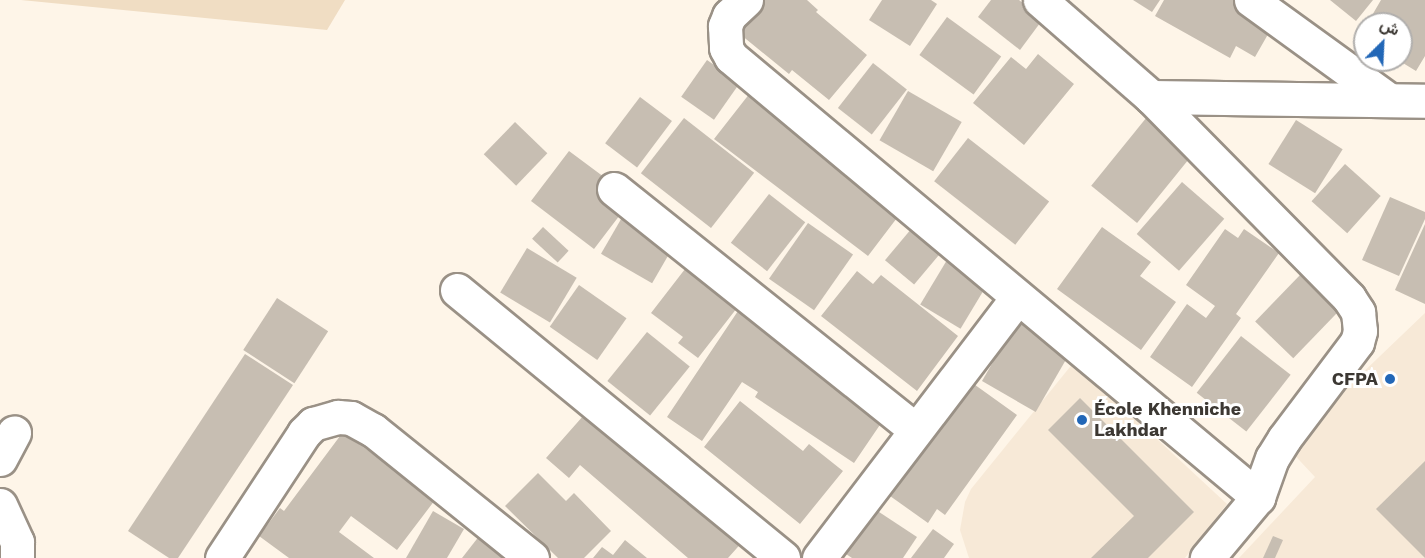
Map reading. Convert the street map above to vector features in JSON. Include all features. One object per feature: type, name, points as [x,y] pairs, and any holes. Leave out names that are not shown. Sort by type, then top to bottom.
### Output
[{"type":"street","points":[[746,0],[729,16],[725,26],[726,48],[731,57],[1258,497]]},
{"type":"street","points":[[1040,0],[1151,97],[1349,298],[1358,312],[1360,331],[1357,342],[1284,439],[1267,471],[1258,497],[1207,558]]},
{"type":"street","points":[[1251,0],[1388,99]]},
{"type":"street","points":[[1151,97],[1425,101]]},
{"type":"street","points":[[614,189],[916,430]]},
{"type":"street","points":[[458,290],[783,558]]},
{"type":"street","points":[[819,558],[1018,297]]},
{"type":"street","points":[[237,552],[304,433],[314,424],[338,417],[351,418],[374,430],[532,558]]},
{"type":"street","points":[[0,505],[17,542],[17,558]]},
{"type":"shaded area","points":[[21,0],[345,0],[327,30]]},
{"type":"shaded area","name":"CFPA","points":[[1425,313],[1425,558],[1239,558],[1315,477],[1286,446]]},
{"type":"shaded area","name":"École Khenniche Lakhdar","points":[[1074,362],[1227,504],[1185,558],[969,558],[960,530],[965,502],[971,489]]},
{"type":"building","points":[[760,0],[807,0],[818,10],[816,12],[867,55],[829,100],[792,70],[789,74],[735,30]]},
{"type":"building","points":[[882,0],[931,0],[937,4],[910,46],[869,20]]},
{"type":"building","points":[[991,0],[1019,0],[1043,19],[1020,50],[978,17]]},
{"type":"building","points":[[1133,0],[1160,0],[1152,12]]},
{"type":"building","points":[[1164,0],[1244,0],[1271,29],[1255,57],[1236,46],[1230,58],[1155,16]]},
{"type":"building","points":[[1330,0],[1373,0],[1363,12],[1353,12],[1353,19]]},
{"type":"building","points":[[1381,0],[1425,0],[1425,56],[1416,71],[1413,69],[1413,12],[1374,12]]},
{"type":"building","points":[[947,17],[1001,56],[974,94],[919,55]]},
{"type":"building","points":[[1038,54],[1074,84],[1024,145],[973,103],[1011,57],[1026,69]]},
{"type":"building","points":[[707,60],[740,83],[714,120],[681,97]]},
{"type":"building","points":[[873,63],[907,89],[872,134],[838,108]]},
{"type":"building","points":[[908,91],[962,122],[933,171],[880,140]]},
{"type":"building","points":[[750,93],[813,141],[809,146],[854,180],[903,210],[868,256],[714,139]]},
{"type":"building","points":[[640,97],[672,121],[637,167],[605,143]]},
{"type":"building","points":[[1151,112],[1197,149],[1137,223],[1091,186]]},
{"type":"building","points":[[684,118],[754,173],[711,228],[641,173]]},
{"type":"building","points":[[1296,120],[1343,149],[1315,193],[1268,164]]},
{"type":"building","points":[[515,122],[547,153],[516,186],[484,154]]},
{"type":"building","points":[[968,138],[1049,201],[1015,245],[934,181]]},
{"type":"building","points":[[569,151],[604,177],[597,185],[626,207],[594,249],[531,201]]},
{"type":"building","points":[[1345,164],[1381,196],[1347,233],[1312,201]]},
{"type":"building","points":[[1182,182],[1224,219],[1179,271],[1137,234]]},
{"type":"building","points":[[769,194],[805,222],[767,271],[731,243]]},
{"type":"building","points":[[1390,197],[1425,212],[1425,219],[1399,276],[1362,260]]},
{"type":"building","points":[[624,214],[675,244],[652,283],[601,254]]},
{"type":"building","points":[[808,223],[853,255],[814,310],[769,279]]},
{"type":"building","points":[[1425,224],[1425,304],[1395,290]]},
{"type":"building","points":[[543,227],[569,251],[558,263],[532,239]]},
{"type":"building","points":[[1102,227],[1151,262],[1140,276],[1176,302],[1141,350],[1057,289]]},
{"type":"building","points":[[912,228],[941,252],[914,285],[885,260]]},
{"type":"building","points":[[1225,229],[1238,238],[1244,229],[1279,253],[1236,314],[1241,318],[1192,387],[1150,357],[1187,304],[1206,318],[1215,306],[1186,285]]},
{"type":"building","points":[[527,248],[577,278],[550,322],[500,293]]},
{"type":"building","points":[[692,260],[744,299],[698,358],[678,343],[683,337],[651,313]]},
{"type":"building","points":[[947,260],[987,284],[961,329],[920,305]]},
{"type":"building","points":[[857,271],[873,284],[881,275],[958,336],[917,391],[821,316]]},
{"type":"building","points":[[1301,274],[1339,311],[1293,358],[1255,321]]},
{"type":"building","points":[[579,285],[627,318],[597,360],[550,327]]},
{"type":"building","points":[[277,298],[328,331],[294,383],[243,350]]},
{"type":"building","points":[[742,305],[888,413],[854,463],[755,397],[758,392],[742,382],[702,441],[667,417]]},
{"type":"building","points":[[1019,317],[1073,348],[1036,412],[982,381]]},
{"type":"building","points":[[647,332],[690,367],[650,416],[607,381]]},
{"type":"building","points":[[1241,336],[1291,375],[1246,432],[1197,393]]},
{"type":"building","points":[[245,354],[293,385],[178,558],[169,558],[128,531]]},
{"type":"building","points":[[964,377],[1017,415],[945,515],[937,509],[928,523],[883,491]]},
{"type":"building","points":[[1080,398],[1194,512],[1148,558],[1091,558],[1134,516],[1048,430]]},
{"type":"building","points":[[740,401],[803,451],[809,444],[843,471],[800,524],[704,447]]},
{"type":"building","points":[[591,407],[745,539],[728,558],[688,558],[580,465],[569,478],[546,458]]},
{"type":"building","points":[[343,432],[435,500],[397,550],[351,516],[339,532],[374,558],[289,558],[259,536],[280,508],[284,511]]},
{"type":"building","points":[[1425,461],[1425,558],[1376,509]]},
{"type":"building","points":[[538,473],[566,501],[574,493],[611,531],[584,558],[558,558],[505,506]]},
{"type":"building","points":[[873,508],[917,537],[903,558],[852,558],[843,552]]},
{"type":"building","points":[[433,511],[464,529],[447,558],[406,558]]},
{"type":"building","points":[[933,529],[954,544],[944,558],[911,558]]},
{"type":"building","points":[[480,535],[510,558],[462,558]]},
{"type":"building","points":[[1273,536],[1283,540],[1275,558],[1263,558]]},
{"type":"building","points":[[625,540],[647,558],[593,558],[602,547],[613,555]]},
{"type":"place","name":"CFPA","points":[[1390,379]]},
{"type":"place","name":"École Khenniche Lakhdar","points":[[1082,420]]}]
